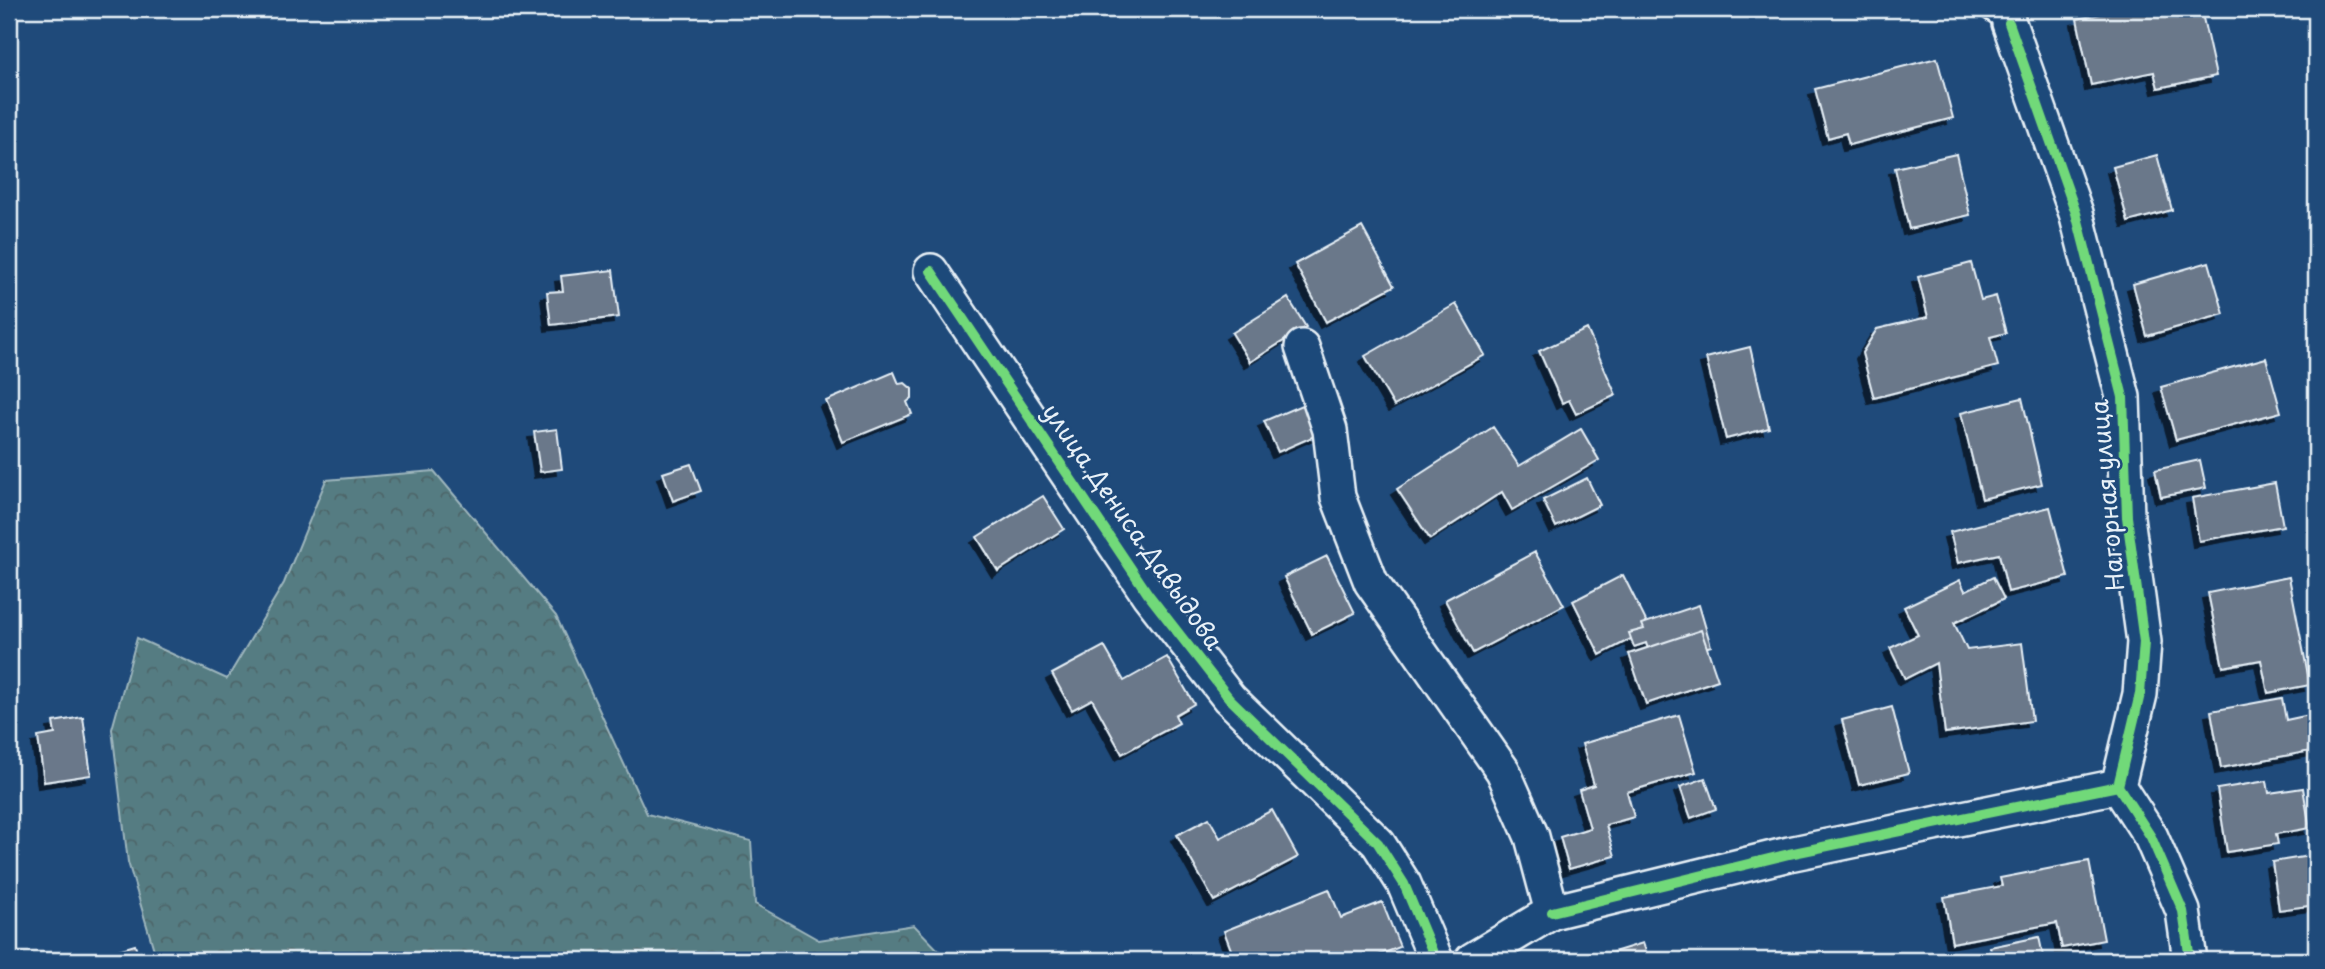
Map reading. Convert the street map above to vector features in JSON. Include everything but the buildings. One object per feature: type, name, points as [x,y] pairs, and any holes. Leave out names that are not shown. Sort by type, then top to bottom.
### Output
[{"type":"street","name":"Нагорная улица","points":[[1998,16],[2076,213],[2123,397],[2127,517],[2144,642],[2140,694],[2118,786]]},
{"type":"street","name":"улица Дениса Давыдова","points":[[931,271],[1156,605],[1229,698],[1378,844],[1404,884],[1436,960]]},
{"type":"street","points":[[1302,347],[1330,430],[1338,497],[1371,582],[1503,771],[1532,837],[1552,912]]},
{"type":"street","points":[[1472,960],[1552,912],[1789,854],[2118,786],[2151,836],[2183,911],[2190,960]]},
{"type":"green space","points":[[434,471],[556,616],[647,814],[751,841],[755,904],[819,940],[914,925],[948,960],[157,960],[128,862],[112,729],[137,638],[227,679],[284,583],[326,480]]},
{"type":"cycle path","points":[[2009,23],[2076,213],[2123,397],[2127,517],[2144,642],[2140,694],[2118,786],[2151,837],[2183,911],[2190,960]]},
{"type":"cycle path","points":[[931,271],[1148,594],[1229,698],[1378,843],[1404,884],[1436,960]]},
{"type":"cycle path","points":[[1552,912],[1789,854],[2118,786]]}]
